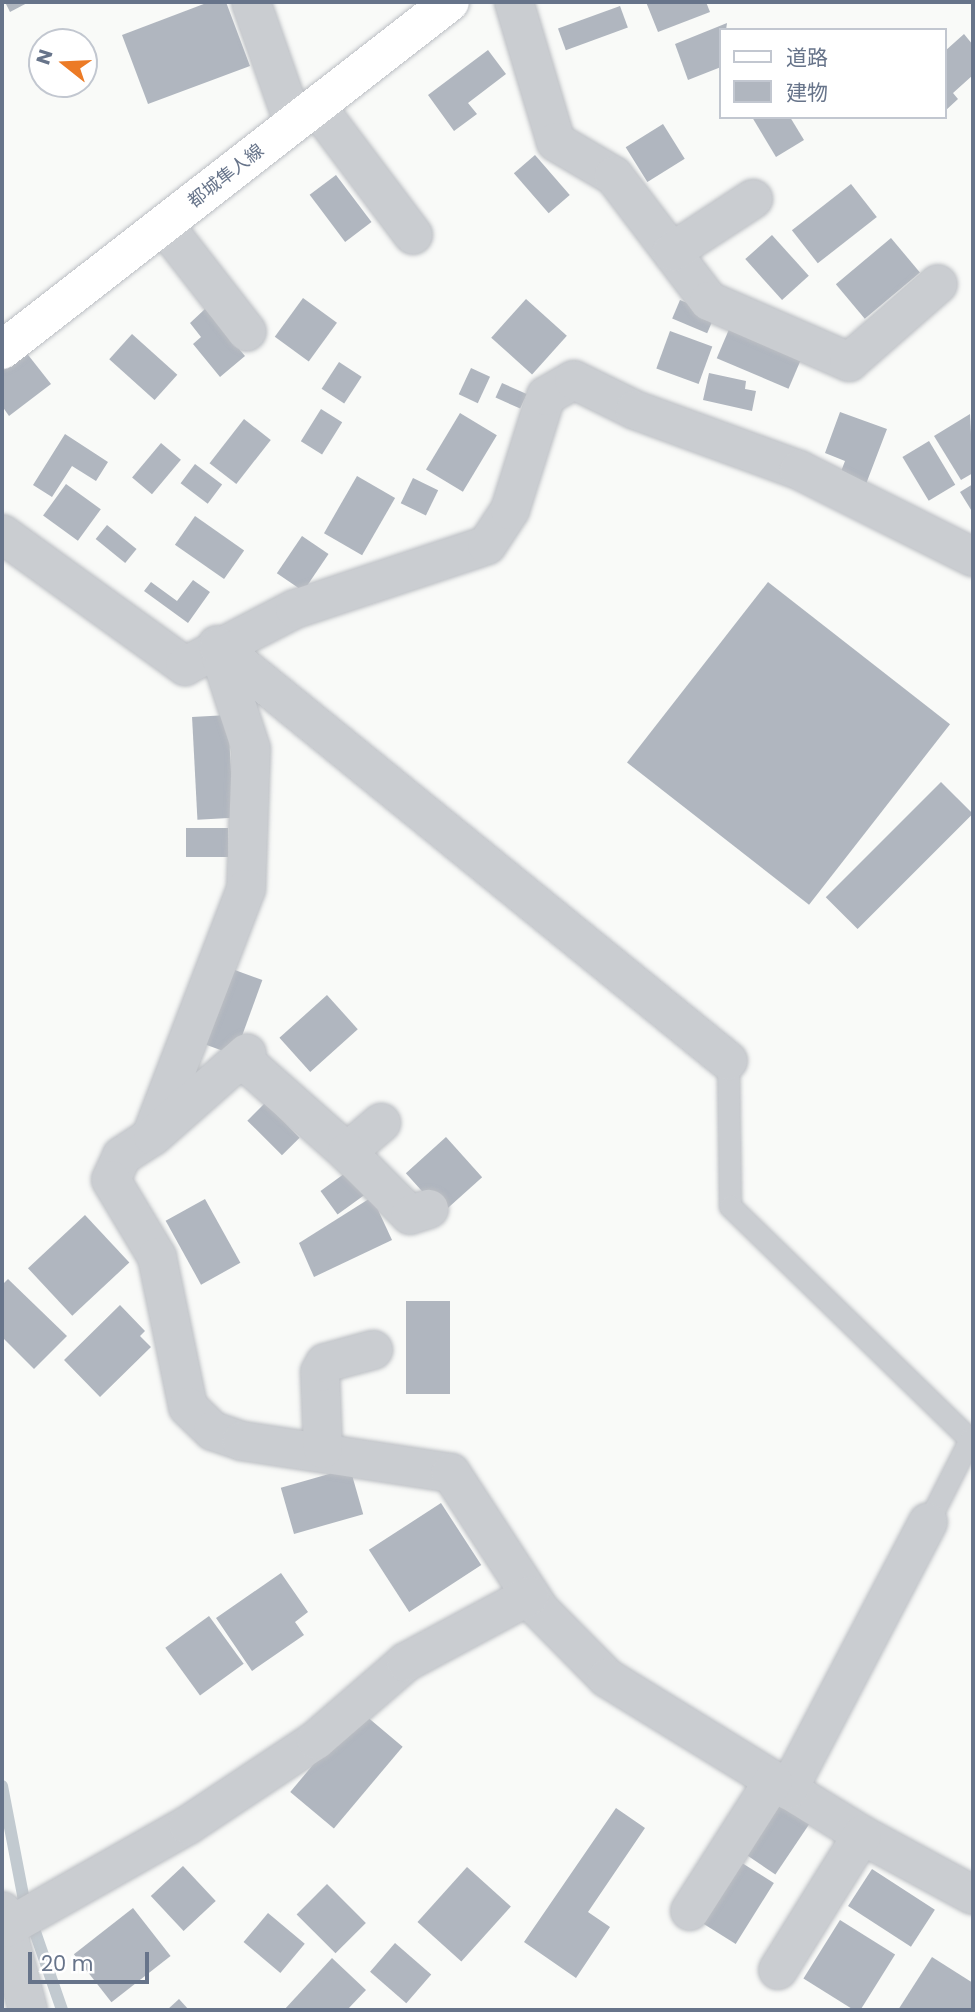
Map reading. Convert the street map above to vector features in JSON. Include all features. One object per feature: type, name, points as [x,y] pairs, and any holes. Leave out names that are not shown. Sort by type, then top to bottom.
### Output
[{"type":"main road","name":"都城隼人線","points":[[2,350],[450,2]]},
{"type":"street","points":[[251,2],[305,116],[413,235]]},
{"type":"street","points":[[514,2],[556,142],[614,176],[709,301],[849,362],[938,284]]},
{"type":"street","points":[[672,252],[753,199]]},
{"type":"street","points":[[164,225],[247,332]]},
{"type":"street","points":[[2,534],[185,666],[217,645],[295,609],[487,545],[510,510],[546,396],[566,380],[799,470],[973,557]]},
{"type":"street","points":[[217,645],[729,1061]]},
{"type":"street","points":[[151,1137],[250,868],[251,749],[217,645]]},
{"type":"street","points":[[429,1209],[410,1215],[244,1056],[151,1137],[122,1156],[111,1180],[157,1257],[188,1407],[213,1432],[242,1441],[323,1449],[451,1472],[529,1596],[607,1678],[862,1836],[973,1895]]},
{"type":"street","points":[[347,1152],[381,1123]]},
{"type":"street","points":[[323,1449],[320,1372],[325,1363],[373,1350]]},
{"type":"street","points":[[690,1911],[780,1785],[928,1522]]},
{"type":"street","points":[[16,2000],[17,1917],[188,1825],[316,1740],[406,1661],[529,1596]]},
{"type":"street","points":[[778,1970],[862,1836]]},
{"type":"lane","points":[[729,1061],[730,1206],[970,1439],[928,1522]]},
{"type":"building","points":[[5,2],[29,2],[10,12]]},
{"type":"building","points":[[209,2],[226,2],[250,66],[148,104],[122,35]]},
{"type":"building","points":[[646,2],[706,2],[710,12],[658,32]]},
{"type":"building","points":[[620,6],[628,28],[566,50],[558,29]]},
{"type":"building","points":[[727,23],[726,28],[720,28],[720,67],[688,80],[675,44]]},
{"type":"building","points":[[964,34],[973,45],[973,75],[953,93],[958,99],[947,109],[947,49]]},
{"type":"building","points":[[488,50],[506,74],[468,103],[477,114],[454,131],[428,95]]},
{"type":"building","points":[[753,119],[791,119],[804,140],[776,157]]},
{"type":"building","points":[[663,124],[685,159],[647,182],[626,147]]},
{"type":"building","points":[[535,155],[570,195],[549,213],[514,173]]},
{"type":"building","points":[[336,175],[372,222],[345,242],[310,195]]},
{"type":"building","points":[[851,184],[877,217],[818,263],[792,230]]},
{"type":"building","points":[[772,235],[809,276],[782,300],[745,259]]},
{"type":"building","points":[[891,238],[920,272],[865,319],[836,284]]},
{"type":"building","points":[[303,298],[337,323],[309,362],[275,337]]},
{"type":"building","points":[[526,299],[567,336],[532,374],[491,338]]},
{"type":"building","points":[[680,300],[715,315],[707,333],[672,318]]},
{"type":"building","points":[[205,309],[245,356],[220,377],[193,344],[201,337],[190,323]]},
{"type":"building","points":[[730,327],[802,357],[789,389],[717,358]]},
{"type":"building","points":[[670,331],[712,346],[699,384],[656,369]]},
{"type":"building","points":[[132,334],[177,375],[155,400],[109,359]]},
{"type":"building","points":[[25,351],[51,384],[9,416],[2,406],[2,370]]},
{"type":"building","points":[[339,362],[362,377],[344,404],[322,389]]},
{"type":"building","points":[[471,368],[490,377],[478,403],[459,394]]},
{"type":"building","points":[[709,373],[746,381],[745,389],[756,391],[752,411],[703,400]]},
{"type":"building","points":[[502,383],[527,394],[520,409],[495,398]]},
{"type":"building","points":[[321,409],[342,422],[322,454],[301,441]]},
{"type":"building","points":[[840,412],[887,429],[866,484],[840,474],[845,461],[825,453]]},
{"type":"building","points":[[460,413],[497,435],[463,492],[426,470]]},
{"type":"building","points":[[970,414],[973,473],[961,480],[934,436]]},
{"type":"building","points":[[244,419],[271,440],[236,484],[210,463]]},
{"type":"building","points":[[65,434],[108,462],[96,481],[72,466],[52,497],[33,485]]},
{"type":"building","points":[[929,441],[955,485],[929,501],[902,457]]},
{"type":"building","points":[[161,443],[181,460],[152,494],[132,477]]},
{"type":"building","points":[[195,464],[222,484],[208,504],[181,483]]},
{"type":"building","points":[[357,476],[395,498],[362,555],[324,533]]},
{"type":"building","points":[[413,478],[438,490],[426,515],[401,503]]},
{"type":"building","points":[[66,484],[101,509],[78,541],[43,516]]},
{"type":"building","points":[[973,484],[973,513],[960,492]]},
{"type":"building","points":[[195,516],[244,550],[224,579],[175,545]]},
{"type":"building","points":[[107,525],[137,549],[125,563],[96,539]]},
{"type":"building","points":[[302,536],[329,554],[303,591],[277,573]]},
{"type":"building","points":[[193,580],[210,592],[188,623],[144,591],[151,582],[177,601]]},
{"type":"building","points":[[768,582],[950,724],[809,905],[627,762]]},
{"type":"building","points":[[228,715],[233,818],[197,820],[192,717]]},
{"type":"building","points":[[941,782],[973,814],[858,929],[826,897]]},
{"type":"building","points":[[186,828],[228,828],[228,857],[186,857]]},
{"type":"building","points":[[221,965],[262,980],[235,1055],[194,1040]]},
{"type":"building","points":[[327,995],[358,1029],[310,1072],[279,1038]]},
{"type":"building","points":[[265,1103],[300,1138],[282,1155],[247,1121]]},
{"type":"building","points":[[446,1137],[482,1177],[442,1213],[406,1173]]},
{"type":"building","points":[[348,1171],[365,1194],[338,1214],[320,1191]]},
{"type":"building","points":[[372,1197],[392,1240],[314,1277],[299,1243]]},
{"type":"building","points":[[205,1199],[240,1263],[201,1285],[166,1221]]},
{"type":"building","points":[[85,1215],[129,1263],[72,1316],[28,1268]]},
{"type":"building","points":[[8,1279],[67,1336],[34,1369],[2,1337],[2,1285]]},
{"type":"building","points":[[406,1301],[450,1301],[450,1394],[406,1394]]},
{"type":"building","points":[[120,1305],[145,1331],[140,1336],[151,1347],[100,1397],[64,1360]]},
{"type":"building","points":[[350,1468],[363,1514],[294,1534],[281,1488]]},
{"type":"building","points":[[441,1503],[481,1565],[409,1612],[369,1550]]},
{"type":"building","points":[[281,1573],[308,1612],[295,1622],[304,1635],[252,1671],[216,1618]]},
{"type":"building","points":[[209,1616],[244,1664],[200,1695],[165,1648]]},
{"type":"building","points":[[359,1710],[403,1747],[334,1829],[290,1792]]},
{"type":"building","points":[[778,1799],[811,1821],[775,1874],[742,1852]]},
{"type":"building","points":[[616,1808],[645,1828],[588,1912],[610,1927],[576,1978],[524,1942]]},
{"type":"building","points":[[734,1858],[774,1883],[736,1944],[696,1919]]},
{"type":"building","points":[[183,1866],[216,1901],[184,1931],[151,1896]]},
{"type":"building","points":[[467,1867],[511,1906],[461,1961],[417,1922]]},
{"type":"building","points":[[872,1869],[935,1910],[911,1947],[848,1906]]},
{"type":"building","points":[[327,1884],[366,1923],[335,1953],[297,1914]]},
{"type":"building","points":[[133,1908],[171,1956],[111,2002],[74,1954]]},
{"type":"building","points":[[268,1913],[305,1944],[280,1973],[244,1942]]},
{"type":"building","points":[[840,1920],[895,1954],[860,2010],[854,2010],[803,1979]]},
{"type":"building","points":[[395,1943],[431,1974],[406,2003],[370,1972]]},
{"type":"building","points":[[932,1957],[973,1983],[973,2010],[898,2010]]},
{"type":"building","points":[[332,1958],[366,1990],[347,2010],[284,2010]]},
{"type":"building","points":[[179,1999],[189,2010],[167,2010]]},
{"type":"waterway","points":[[2,1786],[24,1900],[62,2010]]}]
